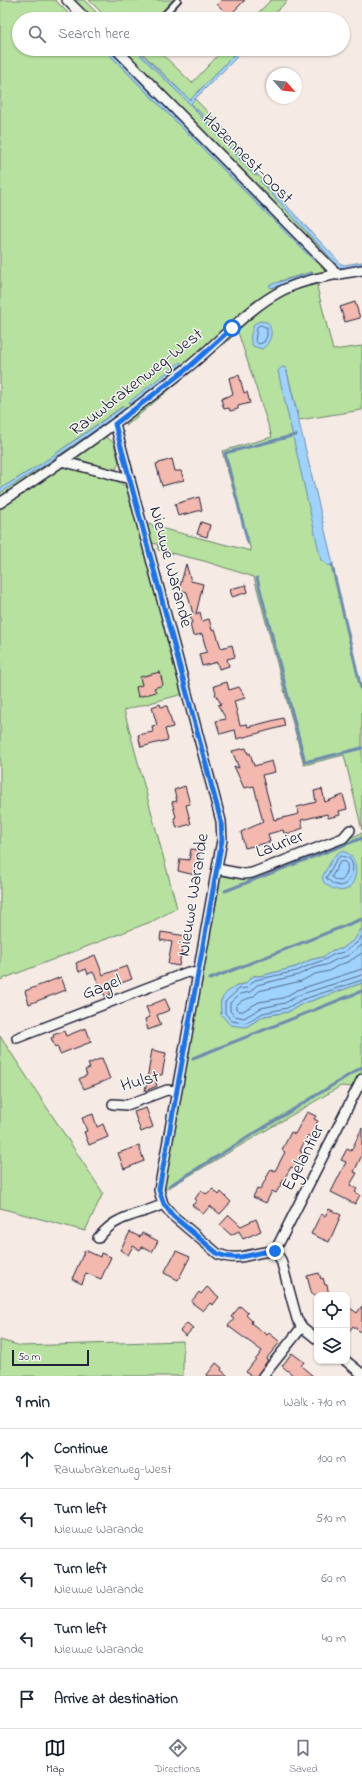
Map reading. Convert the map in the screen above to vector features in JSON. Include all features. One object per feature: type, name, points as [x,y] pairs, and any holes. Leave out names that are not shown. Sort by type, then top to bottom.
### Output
[{"type":"street","points":[[67,0],[79,12]]},
{"type":"street","name":"Hazennest-Oost","points":[[123,56],[338,275]]},
{"type":"street","points":[[338,275],[362,270]]},
{"type":"street","name":"Rauwbrakenweg-West","points":[[0,503],[115,424],[188,368],[232,328],[270,297],[296,285],[338,275]]},
{"type":"street","name":"Nieuwe Warande","points":[[115,424],[221,821],[222,840],[159,1190],[164,1204],[173,1216],[218,1254],[227,1258],[236,1259],[265,1251],[275,1251]]},
{"type":"street","points":[[61,461],[130,479]]},
{"type":"street","name":"Laurier","points":[[217,869],[244,874],[252,873],[343,838],[350,830]]},
{"type":"street","name":"Gagel","points":[[17,1038],[188,972],[198,974]]},
{"type":"street","name":"Egelantier","points":[[275,1251],[362,1079]]},
{"type":"street","name":"Hulst","points":[[113,1104],[127,1105],[167,1090],[176,1091]]},
{"type":"street","points":[[98,1238],[107,1228],[120,1219],[152,1210],[164,1204]]},
{"type":"street","points":[[275,1251],[281,1260],[295,1312],[302,1326],[314,1336]]},
{"type":"street","points":[[263,1376],[302,1326]]},
{"type":"street","points":[[350,1364],[362,1374]]},
{"type":"lane","points":[[167,12],[178,0]]},
{"type":"green space","points":[[0,0],[55,0],[67,12],[12,12],[12,56],[111,56],[315,262],[317,261],[115,56],[119,56],[156,92],[325,267],[324,273],[297,281],[106,427],[0,498],[0,493],[43,466],[125,408],[123,406],[41,464],[0,489]],"holes":[[[312,272],[312,275],[271,288],[280,281]],[[182,364],[131,405],[129,402]]]},
{"type":"green space","points":[[72,0],[84,0],[96,12],[84,12]]},
{"type":"green space","points":[[89,0],[174,0],[163,12],[101,12]]},
{"type":"green space","points":[[271,0],[288,0],[276,12],[259,12]]},
{"type":"green space","points":[[141,56],[188,102],[254,175],[255,176],[257,174],[262,179],[260,181],[339,267],[348,268],[362,265],[362,267],[343,271],[339,269],[128,57]]},
{"type":"green space","points":[[145,56],[164,56],[192,83],[217,56],[233,56],[190,100]]},
{"type":"green space","points":[[195,99],[227,132],[242,158],[191,103]]},
{"type":"green space","points":[[313,283],[319,286],[317,287],[333,350],[362,346],[362,410],[299,420],[286,368],[327,565],[332,566],[362,694],[362,830],[344,755],[304,765],[254,577],[204,561],[158,550],[157,544],[151,543],[147,525],[152,524],[152,526],[251,551],[222,451],[272,437],[238,332],[126,426],[133,413],[234,329],[280,295]]},
{"type":"green space","points":[[104,435],[114,443],[119,463],[116,469],[113,470],[74,458]]},
{"type":"green space","points":[[65,467],[119,482],[125,486],[128,491],[183,694],[124,710],[177,908],[153,921],[0,980],[0,506],[56,468]]},
{"type":"green space","points":[[362,833],[362,928],[355,939],[342,949],[333,950],[323,957],[310,960],[296,967],[260,976],[253,976],[245,984],[238,985],[221,1000],[221,1014],[246,1027],[264,1016],[288,1012],[302,1004],[362,983],[362,1073],[352,1087],[341,1086],[165,1190],[165,1181],[221,876],[250,876]]},
{"type":"green space","points":[[0,1036],[103,1193],[85,1231],[0,1208]]},
{"type":"green space","points":[[0,1340],[21,1346],[183,1341],[183,1376],[0,1376]]},
{"type":"water","points":[[111,56],[115,56],[317,260],[315,262]]},
{"type":"water","points":[[141,56],[143,56],[190,100],[233,56],[238,56],[191,103],[257,174],[257,176],[254,175],[188,102]]},
{"type":"water","points":[[262,179],[341,264],[345,265],[362,262],[362,265],[348,268],[339,267],[260,181]]},
{"type":"water","points":[[312,272],[312,275],[271,288],[269,285]]},
{"type":"water","points":[[260,321],[267,322],[271,329],[270,339],[262,349],[253,346],[251,341],[254,324]]},
{"type":"water","points":[[180,362],[182,364],[131,405],[129,402]]},
{"type":"water","points":[[282,367],[286,368],[333,564],[332,566],[327,565],[321,560],[278,371]]},
{"type":"water","points":[[124,406],[126,409],[43,466],[0,493],[0,489],[41,464]]},
{"type":"water","points":[[341,851],[348,853],[352,858],[356,870],[353,883],[345,890],[341,891],[326,884],[323,877],[332,859]]},
{"type":"water","points":[[362,928],[362,983],[302,1004],[288,1012],[264,1016],[246,1027],[230,1025],[221,1014],[221,1001],[225,995],[238,986],[245,984],[253,976],[260,976],[296,967],[310,960],[323,957],[333,950],[342,949],[355,939]]},
{"type":"building","points":[[221,0],[245,0],[233,12],[225,12],[217,4]]},
{"type":"building","points":[[355,302],[360,318],[345,322],[340,307]]},
{"type":"building","points":[[239,375],[244,393],[247,392],[250,403],[238,406],[238,409],[230,411],[229,408],[224,409],[221,399],[233,394],[229,378]]},
{"type":"building","points":[[172,459],[175,471],[181,471],[184,480],[162,486],[156,464]]},
{"type":"building","points":[[199,497],[202,510],[178,516],[175,504]]},
{"type":"building","points":[[201,522],[210,525],[207,537],[197,534]]},
{"type":"building","points":[[186,564],[191,581],[203,584],[196,614],[200,612],[202,621],[209,619],[212,630],[215,629],[221,648],[232,645],[235,657],[227,659],[229,666],[219,669],[217,662],[202,666],[199,654],[207,652],[202,634],[193,636],[190,624],[192,623],[190,615],[193,614],[187,592],[179,590]]},
{"type":"building","points":[[246,585],[248,592],[232,597],[230,589]]},
{"type":"building","points":[[160,672],[163,685],[154,688],[156,692],[138,697],[136,687],[142,685],[140,677]]},
{"type":"building","points":[[227,682],[229,690],[239,687],[246,698],[234,701],[240,725],[247,724],[248,727],[283,718],[285,726],[237,739],[235,730],[220,734],[216,721],[226,719],[218,705],[221,704],[215,694],[214,686]]},
{"type":"building","points":[[160,704],[161,707],[167,706],[173,727],[165,729],[168,740],[141,747],[138,735],[153,732],[152,726],[157,725],[152,707]]},
{"type":"building","points":[[246,748],[248,754],[250,753],[254,766],[272,761],[275,772],[262,775],[274,820],[299,814],[297,807],[316,802],[314,791],[322,789],[325,802],[343,795],[347,809],[339,811],[340,815],[328,818],[327,814],[301,820],[303,828],[290,833],[284,833],[283,830],[268,834],[270,842],[245,848],[241,832],[263,822],[254,786],[244,788],[234,766],[239,768],[232,751]]},
{"type":"building","points":[[185,786],[190,804],[186,805],[191,824],[177,828],[172,802],[177,801],[174,790]]},
{"type":"building","points":[[191,849],[200,850],[195,875],[178,871],[180,859],[189,860]]},
{"type":"building","points":[[161,932],[186,936],[179,966],[168,964],[172,942],[160,940]]},
{"type":"building","points":[[95,955],[103,975],[127,966],[132,979],[108,988],[111,994],[105,996],[93,972],[88,974],[86,969],[79,972],[76,963]]},
{"type":"building","points":[[61,977],[66,990],[29,1004],[25,991]]},
{"type":"building","points":[[165,999],[170,1010],[157,1015],[161,1025],[148,1030],[145,1019],[150,1017],[146,1007]]},
{"type":"building","points":[[86,1028],[91,1042],[60,1054],[57,1046],[55,1047],[51,1038],[54,1037],[53,1035],[64,1031],[66,1036]]},
{"type":"building","points":[[152,1050],[166,1053],[162,1075],[153,1074],[157,1086],[145,1091]]},
{"type":"building","points":[[102,1058],[110,1079],[84,1089],[79,1079],[87,1075],[85,1070],[90,1068],[88,1064]]},
{"type":"building","points":[[146,1108],[153,1127],[141,1132],[134,1112]]},
{"type":"building","points":[[307,1112],[316,1116],[314,1119],[318,1121],[315,1126],[317,1127],[311,1138],[307,1136],[300,1151],[302,1152],[294,1168],[291,1167],[276,1193],[272,1191],[266,1203],[253,1197],[257,1189],[260,1190],[271,1169],[275,1171],[285,1152],[282,1150],[291,1132],[295,1134]]},
{"type":"building","points":[[93,1114],[97,1127],[103,1124],[108,1137],[89,1145],[84,1132],[87,1131],[82,1118]]},
{"type":"building","points":[[362,1128],[362,1155],[354,1172],[357,1173],[350,1185],[357,1189],[355,1192],[360,1195],[355,1204],[331,1192],[346,1162],[341,1160],[347,1149],[351,1151]]},
{"type":"building","points":[[139,1146],[144,1161],[124,1169],[118,1153]]},
{"type":"building","points":[[213,1189],[219,1195],[221,1192],[231,1202],[220,1214],[210,1206],[203,1214],[192,1205],[197,1201],[195,1199],[201,1190],[206,1194]]},
{"type":"building","points":[[329,1209],[341,1215],[329,1242],[311,1234],[321,1214],[325,1216]]},
{"type":"building","points":[[229,1215],[241,1226],[256,1219],[261,1231],[243,1239],[239,1231],[231,1235],[220,1225]]},
{"type":"building","points":[[130,1232],[140,1237],[142,1233],[158,1241],[152,1252],[142,1247],[140,1250],[133,1246],[128,1255],[120,1250]]},
{"type":"building","points":[[85,1250],[100,1257],[101,1253],[111,1257],[101,1279],[86,1273],[82,1284],[72,1279]]},
{"type":"building","points":[[176,1251],[190,1257],[178,1280],[164,1273]]},
{"type":"building","points":[[319,1273],[321,1279],[323,1278],[325,1285],[327,1285],[328,1292],[314,1292],[314,1295],[312,1295],[307,1276]]},
{"type":"building","points":[[207,1287],[219,1297],[213,1305],[210,1303],[203,1311],[191,1302],[199,1292],[201,1294]]},
{"type":"building","points":[[240,1306],[248,1313],[246,1315],[252,1321],[251,1323],[267,1335],[269,1333],[280,1342],[266,1359],[268,1360],[257,1376],[251,1376],[246,1372],[262,1351],[228,1326],[234,1319],[231,1317]]},
{"type":"building","points":[[362,1306],[362,1333],[353,1326],[350,1330],[350,1308],[357,1313]]},
{"type":"building","points":[[187,1323],[193,1328],[186,1336],[180,1331]]},
{"type":"building","points":[[292,1353],[304,1362],[301,1366],[313,1376],[294,1376],[282,1366]]},
{"type":"building","points":[[216,1363],[222,1368],[221,1370],[228,1376],[206,1376]]},
{"type":"waterway","points":[[248,543],[225,453],[296,435]]},
{"type":"waterway","points":[[332,565],[362,693]]},
{"type":"waterway","points":[[257,578],[305,762],[362,748]]},
{"type":"waterway","points":[[225,891],[362,838]]},
{"type":"waterway","points":[[210,979],[362,919]]},
{"type":"waterway","points":[[193,1058],[362,991]]},
{"type":"waterway","points":[[169,1186],[362,1067]]},
{"type":"route","points":[[232,328],[188,368],[115,424],[221,821],[222,840],[159,1190],[164,1204],[173,1216],[218,1254],[227,1258],[236,1259],[265,1251],[275,1251]]}]
